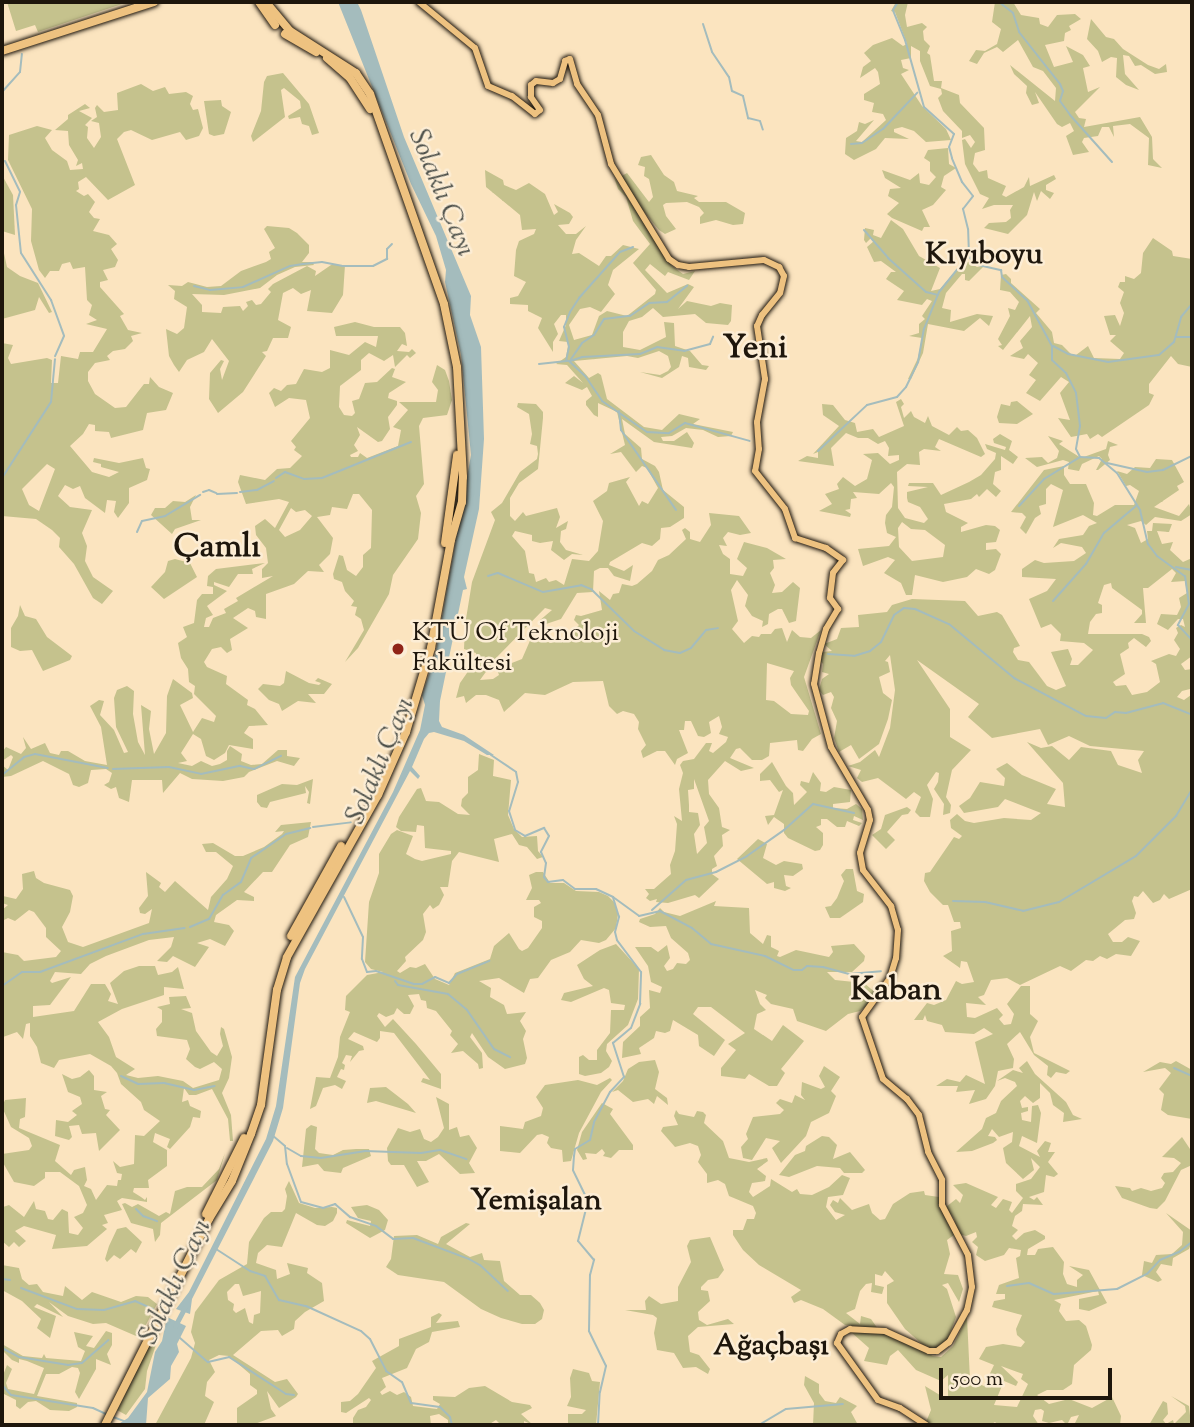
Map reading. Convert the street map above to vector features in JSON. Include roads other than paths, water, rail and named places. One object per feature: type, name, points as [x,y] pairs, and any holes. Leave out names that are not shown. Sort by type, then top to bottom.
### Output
[{"type":"highway","points":[[2,49],[140,2]]},
{"type":"highway","points":[[2,49],[154,2]]},
{"type":"highway","points":[[103,1425],[228,1179],[261,1105],[277,990],[287,957],[320,900],[343,851],[378,795],[419,696],[458,491],[458,430],[446,334],[436,293],[369,105],[356,79],[284,26],[264,2]]},
{"type":"highway","points":[[228,1179],[252,1121],[259,1096],[266,1032],[283,956],[312,895],[385,771],[405,723],[420,678],[458,491]]},
{"type":"highway","points":[[312,895],[320,900]]},
{"type":"main road","points":[[419,2],[475,48],[488,86],[512,96],[535,114],[540,110],[531,97],[531,85],[536,81],[553,83],[560,79],[565,61],[570,59],[577,83],[598,115],[611,164],[669,259],[678,265],[689,267],[764,260],[773,262],[784,276],[780,293],[762,315],[757,326],[756,339],[765,371],[757,422],[759,449],[755,471],[785,509],[794,538],[826,548],[841,556],[842,560],[832,573],[830,598],[838,609],[826,629],[818,653],[814,684],[831,747],[868,810],[870,820],[860,853],[863,870],[891,906],[898,930],[896,958],[890,978],[862,1017],[883,1079],[907,1099],[919,1115],[928,1152],[943,1184],[942,1205],[953,1221],[957,1236],[968,1255],[972,1287],[967,1310],[949,1342],[937,1351],[929,1352],[886,1331],[850,1329],[841,1334],[837,1343],[878,1400],[900,1408],[926,1425]]},
{"type":"water","points":[[338,2],[357,2],[361,10],[404,137],[471,296],[470,315],[481,347],[484,439],[479,509],[464,577],[467,589],[463,590],[440,701],[439,721],[442,727],[464,735],[494,755],[487,755],[464,741],[434,732],[424,739],[412,767],[420,776],[418,779],[410,771],[305,969],[300,983],[283,1108],[273,1141],[192,1299],[190,1314],[176,1309],[189,1292],[266,1139],[276,1106],[295,977],[393,792],[420,730],[425,705],[422,695],[435,656],[471,455],[461,355],[445,282],[446,270],[436,236],[411,184]]},
{"type":"water","points":[[167,1317],[186,1326],[177,1344],[179,1352],[171,1366],[170,1379],[148,1398],[146,1425],[117,1425],[128,1418],[147,1392],[155,1352],[162,1341]]},
{"type":"waterway","points":[[818,451],[867,405],[897,397],[906,387],[918,362],[924,329],[939,292],[969,255],[968,229],[963,209],[973,196],[962,182],[952,158],[949,147],[954,134],[924,107],[905,40],[893,10],[898,2]]},
{"type":"waterway","points":[[999,2],[1013,13],[1019,32],[1060,84],[1063,91],[1060,101],[1112,162]]},
{"type":"waterway","points":[[703,24],[712,52],[729,77],[732,91],[743,96],[748,118],[760,121],[763,130]]},
{"type":"waterway","points":[[2,92],[20,72],[22,54]]},
{"type":"waterway","points":[[851,144],[862,143],[883,129],[917,93]]},
{"type":"waterway","points":[[5,161],[20,192],[16,205],[21,253],[51,300],[64,336],[55,356]]},
{"type":"waterway","points":[[864,230],[888,258],[926,292],[938,295]]},
{"type":"waterway","points":[[194,286],[210,290],[243,287],[290,266],[303,264],[322,262],[342,266],[373,266],[387,259],[387,249],[392,244]]},
{"type":"waterway","points":[[566,361],[569,347],[564,327],[570,312],[620,252],[633,247]]},
{"type":"waterway","points":[[969,256],[974,264],[1001,270],[1002,277],[1027,300],[1052,346],[1052,360],[1066,373],[1076,393],[1080,426],[1076,449],[1080,457],[1099,458],[1117,473],[1140,510],[1148,544],[1157,556],[1185,576],[1189,604],[1178,625],[1192,640]]},
{"type":"waterway","points":[[571,359],[582,343],[594,335],[604,319],[630,316],[649,303],[667,302],[687,286]]},
{"type":"waterway","points":[[1053,346],[1068,354],[1108,362],[1159,355],[1174,342],[1181,317],[1192,304]]},
{"type":"waterway","points":[[570,361],[582,357],[640,354],[657,347],[684,351],[710,344],[713,337]]},
{"type":"waterway","points":[[1176,337],[1192,337]]},
{"type":"waterway","points":[[2,478],[51,402],[55,359]]},
{"type":"waterway","points":[[539,364],[569,361],[586,377],[602,401],[647,432],[669,433],[685,423],[750,441]]},
{"type":"waterway","points":[[619,411],[621,430],[676,510]]},
{"type":"waterway","points":[[276,478],[285,472],[304,479],[322,478],[411,442]]},
{"type":"waterway","points":[[1107,463],[1147,472],[1163,470],[1192,456]]},
{"type":"waterway","points":[[1019,506],[1044,479],[1080,457]]},
{"type":"waterway","points":[[240,492],[257,490],[274,481]]},
{"type":"waterway","points":[[203,492],[209,490],[216,493]]},
{"type":"waterway","points":[[217,494],[237,493]]},
{"type":"waterway","points":[[137,532],[142,521],[165,516],[200,495]]},
{"type":"waterway","points":[[1053,601],[1086,564],[1104,533],[1136,506]]},
{"type":"waterway","points":[[1176,567],[1192,570]]},
{"type":"waterway","points":[[488,576],[498,573],[543,592],[581,585],[591,589],[634,631],[664,650],[680,653],[691,648],[706,630],[718,628]]},
{"type":"waterway","points":[[828,654],[854,656],[870,651],[881,642],[894,615],[904,608],[915,609],[949,624],[1014,678],[1086,716],[1106,718],[1115,712],[1126,713],[1163,703],[1192,715]]},
{"type":"waterway","points":[[2,775],[24,757],[35,754],[108,768]]},
{"type":"waterway","points":[[491,755],[516,772],[518,782],[509,811],[515,830],[525,836],[544,828],[549,836],[541,852],[546,863],[544,877],[548,882],[563,880],[575,889],[596,889],[613,897],[639,916],[660,911],[692,928],[711,944],[765,956],[794,970],[802,970],[807,966],[849,974],[881,971]]},
{"type":"waterway","points":[[113,769],[169,767],[201,774],[240,766],[254,769],[281,756]]},
{"type":"waterway","points":[[953,901],[985,902],[1023,911],[1059,902],[1136,856],[1176,816],[1192,789]]},
{"type":"waterway","points":[[652,910],[686,880],[716,872],[747,856],[784,830],[813,804],[854,813]]},
{"type":"waterway","points":[[313,827],[351,822]]},
{"type":"waterway","points":[[190,927],[209,919],[223,895],[241,882],[251,858],[286,834],[310,828]]},
{"type":"waterway","points":[[344,897],[363,937],[362,959],[367,972],[376,971],[414,984],[422,984],[435,977],[449,983],[457,974],[489,961]]},
{"type":"waterway","points":[[598,1425],[600,1392],[606,1366],[589,1331],[590,1275],[594,1260],[578,1241],[588,1201],[573,1170],[575,1149],[590,1140],[594,1122],[610,1092],[624,1077],[613,1043],[631,1028],[640,1004],[641,972],[617,940],[615,932],[619,917],[613,897]]},
{"type":"waterway","points":[[2,986],[22,972],[40,972],[143,934],[185,928]]},
{"type":"waterway","points":[[395,981],[398,985],[448,994],[467,1010],[494,1049],[510,1057]]},
{"type":"waterway","points":[[1174,1068],[1192,1076]]},
{"type":"waterway","points":[[121,1076],[138,1084],[164,1083],[194,1090],[215,1086]]},
{"type":"waterway","points":[[272,1135],[285,1146],[287,1164],[301,1202],[323,1208],[335,1204],[350,1217],[376,1226],[393,1239],[413,1238],[469,1259],[480,1265],[508,1291]]},
{"type":"waterway","points":[[287,1148],[301,1156],[321,1158],[365,1151],[421,1153],[440,1150],[466,1159]]},
{"type":"waterway","points":[[136,1209],[143,1216],[157,1221]]},
{"type":"waterway","points":[[1007,1286],[1029,1283],[1054,1294],[1117,1289],[1147,1274],[1160,1260],[1179,1252],[1192,1242]]},
{"type":"waterway","points":[[216,1249],[250,1271],[265,1276],[279,1300],[306,1306],[361,1331],[370,1339],[386,1371],[402,1382],[411,1403],[440,1407],[450,1417],[452,1425]]},
{"type":"waterway","points":[[2,1279],[10,1280]]},
{"type":"waterway","points":[[21,1288],[77,1309],[104,1310],[135,1301],[153,1309]]},
{"type":"waterway","name":"Solaklı Çayı","points":[[175,1326],[184,1309]]},
{"type":"waterway","points":[[180,1338],[208,1362],[229,1357],[286,1394],[294,1395]]},
{"type":"waterway","points":[[2,1348],[19,1357],[68,1365],[82,1363],[108,1340]]},
{"type":"waterway","points":[[2,1385],[11,1395],[93,1408],[108,1415]]},
{"type":"waterway","points":[[759,1425],[786,1409],[843,1404]]},
{"type":"waterway","points":[[113,1417],[124,1421]]},
{"type":"place","name":"KTÜ Of Teknoloji Fakültesi","points":[[398,649]]},
{"type":"district","name":"Kıyıboyu","points":[[984,256]]},
{"type":"district","name":"Yeni","points":[[755,350]]},
{"type":"district","name":"Çamlı","points":[[217,549]]},
{"type":"district","name":"Kaban","points":[[896,992]]},
{"type":"district","name":"Yemişalan","points":[[536,1202]]},
{"type":"district","name":"Ağaçbaşı","points":[[771,1347]]}]
